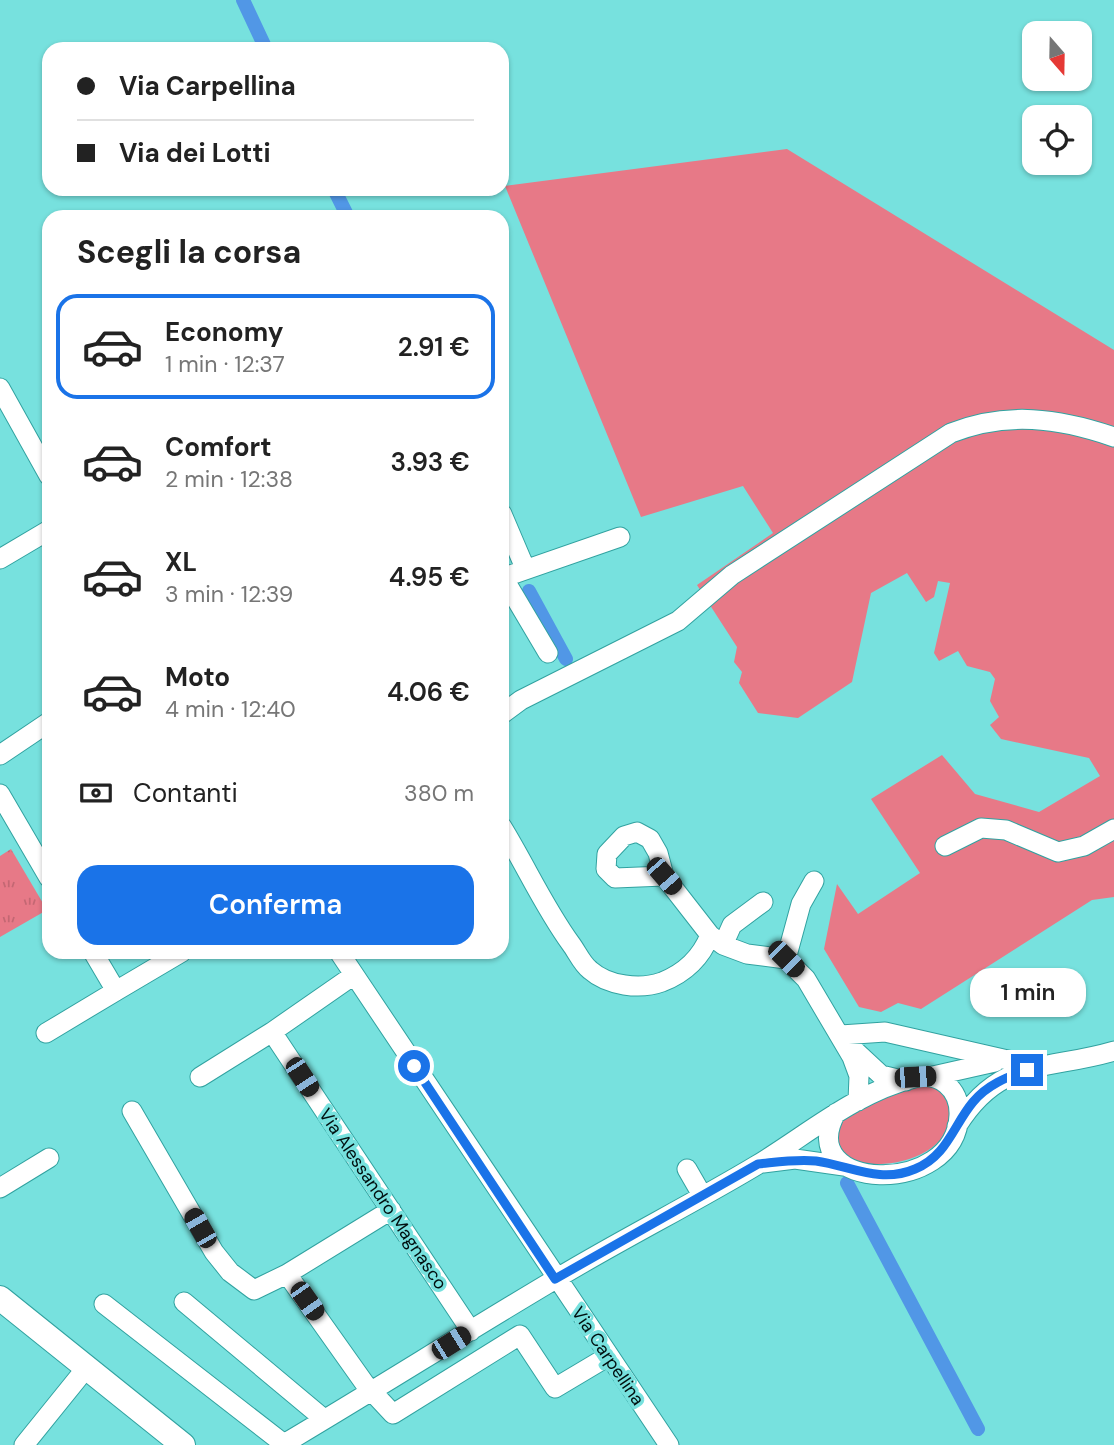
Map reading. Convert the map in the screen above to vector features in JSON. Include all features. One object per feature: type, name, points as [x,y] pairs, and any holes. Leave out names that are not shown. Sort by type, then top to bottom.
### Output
[{"type":"main road","points":[[0,1298],[183,1445]]},
{"type":"street","points":[[0,388],[42,463]]},
{"type":"street","points":[[509,709],[678,621],[732,575],[951,433],[976,423],[1015,417],[1072,423],[1114,437]]},
{"type":"street","points":[[509,529],[526,568]]},
{"type":"street","points":[[0,559],[42,534]]},
{"type":"street","points":[[509,575],[620,537]]},
{"type":"street","points":[[509,588],[548,653]]},
{"type":"street","points":[[0,755],[42,727]]},
{"type":"street","points":[[0,794],[42,866]]},
{"type":"street","points":[[945,846],[981,828],[1006,830],[1058,852],[1084,846],[1114,829]]},
{"type":"street","points":[[509,840],[553,919],[589,970],[608,981],[634,986],[658,984],[676,975],[732,925],[763,902]]},
{"type":"street","points":[[664,876],[717,940],[747,954],[786,959],[806,979],[841,1035],[859,1076],[858,1101]]},
{"type":"street","points":[[786,959],[801,904],[814,881]]},
{"type":"street","points":[[97,959],[116,991]]},
{"type":"street","points":[[46,1033],[170,959]]},
{"type":"street","name":"Via Carpellina","points":[[344,959],[607,1357],[669,1445]]},
{"type":"street","points":[[200,1077],[272,1032],[354,975]]},
{"type":"street","points":[[841,1035],[870,1031],[1012,1061],[1045,1065]]},
{"type":"street","name":"Via Alessandro Magnasco","points":[[272,1032],[471,1331]]},
{"type":"street","points":[[841,1035],[881,1075],[906,1081]]},
{"type":"street","points":[[925,1041],[932,1049],[940,1077],[957,1102],[957,1127]]},
{"type":"street","points":[[758,1164],[795,1159],[878,1176],[897,1175],[916,1169],[932,1160],[946,1147],[972,1102],[988,1087],[1045,1065],[1114,1051]]},
{"type":"street","points":[[104,1304],[283,1445],[555,1279],[758,1164],[858,1101],[906,1081],[940,1077],[969,1065],[1012,1061]]},
{"type":"street","points":[[132,1111],[214,1251],[230,1272],[254,1290],[288,1274],[391,1210]]},
{"type":"street","points":[[836,1114],[828,1138],[833,1155],[844,1167]]},
{"type":"street","points":[[0,1188],[50,1158]]},
{"type":"street","points":[[687,1169],[702,1195]]},
{"type":"street","points":[[288,1274],[372,1392],[393,1415],[520,1335],[555,1388],[607,1357]]},
{"type":"street","points":[[184,1302],[324,1419]]},
{"type":"street","points":[[24,1445],[87,1367]]},
{"type":"green space","points":[[787,149],[1114,350],[1114,897],[1092,900],[921,1009],[898,1003],[881,1012],[859,1007],[824,949],[837,884],[858,914],[920,873],[871,799],[942,755],[975,794],[1039,812],[1100,776],[1089,758],[1001,739],[990,725],[999,717],[990,701],[995,679],[990,672],[967,666],[958,651],[939,661],[934,653],[950,583],[938,581],[934,597],[926,602],[907,573],[871,593],[852,682],[798,718],[758,713],[739,683],[742,672],[734,662],[737,647],[697,585],[773,533],[743,486],[641,517],[509,196],[509,185]]},
{"type":"green space","points":[[11,849],[42,902],[42,913],[0,937],[0,856]]},
{"type":"green space","points":[[923,1084],[943,1090],[950,1118],[941,1139],[921,1154],[896,1162],[870,1164],[848,1158],[837,1143],[840,1121],[863,1105]]},
{"type":"waterway","points":[[243,0],[263,42]]},
{"type":"waterway","points":[[338,196],[344,210]]},
{"type":"waterway","points":[[529,591],[566,659]]},
{"type":"waterway","points":[[847,1183],[978,1429]]},
{"type":"route","points":[[414,1066],[555,1279],[758,1164],[795,1159],[878,1176],[897,1175],[916,1169],[932,1160],[946,1147],[972,1102],[988,1087],[1027,1070]]}]
